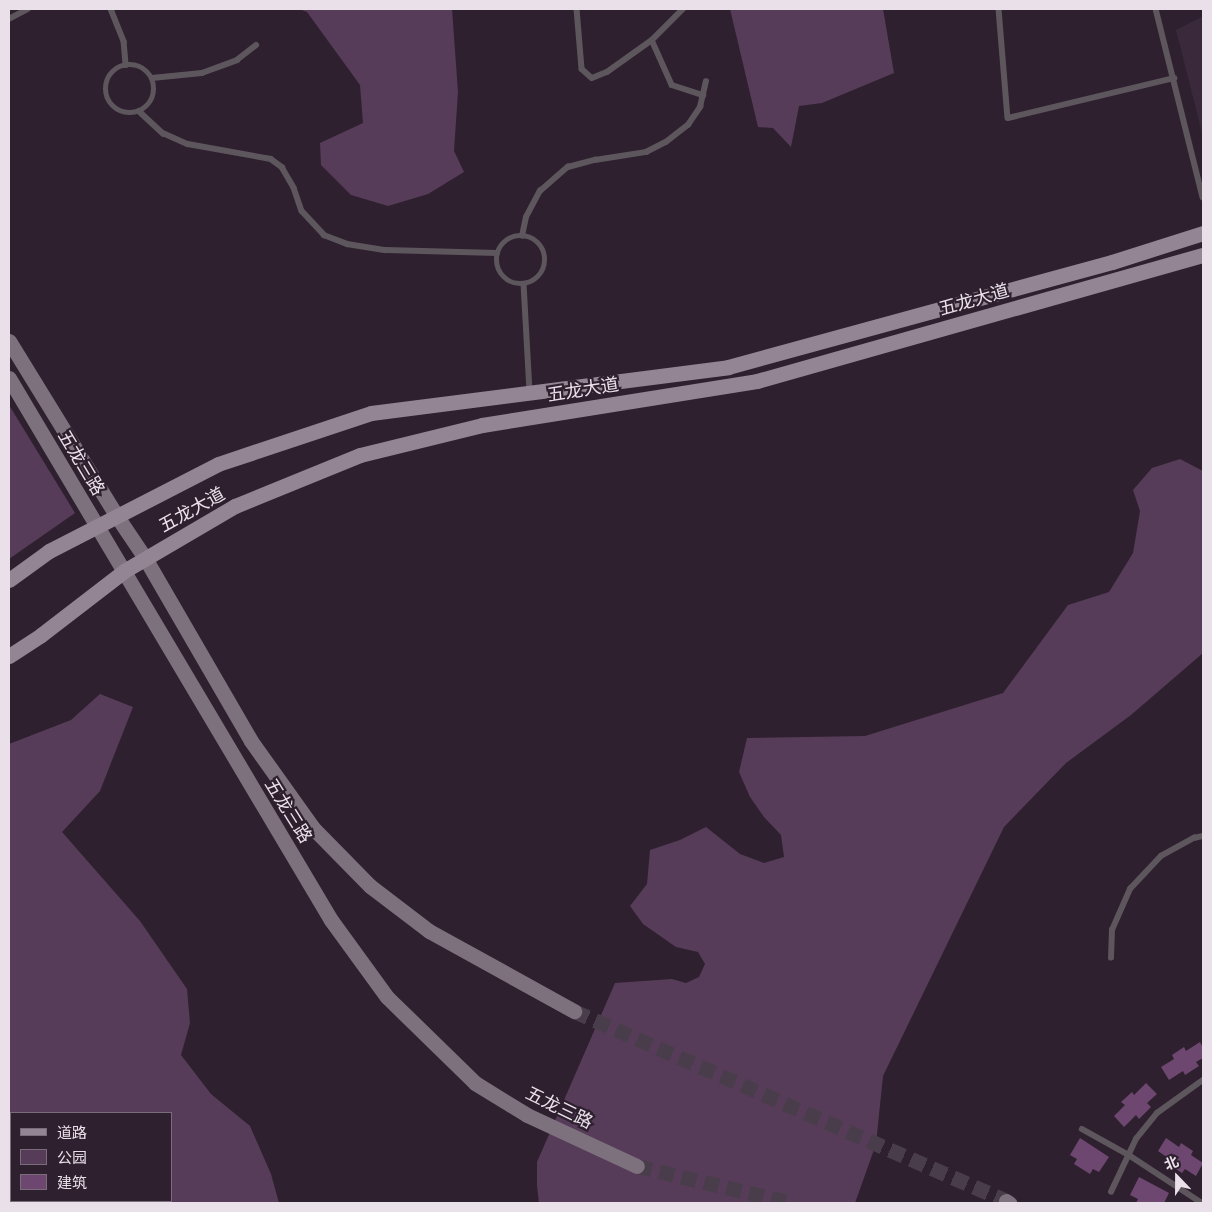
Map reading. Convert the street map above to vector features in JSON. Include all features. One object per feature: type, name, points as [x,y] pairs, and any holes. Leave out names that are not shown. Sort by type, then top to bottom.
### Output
[{"type":"main road","name":"五龙大道","points":[[9,580],[49,551],[218,464],[371,413],[728,368],[1102,264],[1203,233]]},
{"type":"main road","name":"五龙大道","points":[[9,656],[41,635],[124,571],[235,506],[360,455],[482,425],[757,381],[1203,255]]},
{"type":"main road","name":"五龙三路","points":[[9,341],[116,515],[145,558],[251,741],[313,828],[370,886],[429,931],[574,1011]]},
{"type":"main road","name":"五龙三路","points":[[9,378],[331,920],[387,997],[475,1083],[527,1115],[636,1166]]},
{"type":"lane","points":[[9,19],[28,9]]},
{"type":"lane","points":[[111,9],[124,41],[126,65]]},
{"type":"lane","points":[[577,9],[582,69],[592,78],[606,72],[652,40],[683,9]]},
{"type":"lane","points":[[999,9],[1008,118],[1174,78]]},
{"type":"lane","points":[[1156,9],[1203,197]]},
{"type":"lane","points":[[652,40],[672,85],[703,95]]},
{"type":"lane","points":[[152,78],[202,73],[237,60],[256,45]]},
{"type":"lane","points":[[126,65],[141,67],[152,78],[154,94],[146,107],[139,111],[123,112],[110,102],[106,95],[108,79],[112,72],[126,65]]},
{"type":"lane","points":[[522,236],[526,217],[540,191],[568,167],[595,160],[646,152],[666,142],[688,125],[700,106],[706,82]]},
{"type":"lane","points":[[139,111],[163,133],[188,144],[271,159],[282,167],[294,188],[302,211],[324,235],[347,244],[386,250],[497,254]]},
{"type":"lane","points":[[522,236],[537,242],[545,256],[542,271],[531,282],[516,284],[502,277],[498,270],[497,254],[507,240],[522,236]]},
{"type":"lane","points":[[524,284],[530,393]]},
{"type":"lane","points":[[1111,958],[1112,930],[1130,889],[1161,856],[1194,838],[1203,836]]},
{"type":"lane","points":[[1111,1192],[1136,1139],[1156,1113],[1202,1083]]},
{"type":"lane","points":[[1082,1128],[1129,1155],[1202,1203]]},
{"type":"shaded area","points":[[1203,16],[1203,137],[1176,30]]},
{"type":"green space","points":[[299,9],[452,9],[458,92],[454,151],[464,172],[428,194],[388,206],[351,195],[321,165],[320,143],[363,123],[360,85],[307,12]]},
{"type":"green space","points":[[730,9],[883,9],[894,73],[822,103],[799,106],[791,147],[773,128],[758,127]]},
{"type":"green space","points":[[9,405],[75,513],[9,559]]},
{"type":"green space","points":[[1180,459],[1203,471],[1203,653],[1131,715],[1066,763],[1004,827],[883,1076],[876,1144],[855,1203],[539,1203],[537,1162],[615,983],[672,979],[686,983],[699,977],[705,964],[698,952],[676,947],[643,924],[630,906],[647,884],[650,850],[680,840],[706,827],[740,854],[764,863],[784,857],[781,835],[764,817],[750,797],[739,772],[747,738],[865,736],[1003,693],[1068,605],[1109,592],[1133,553],[1140,511],[1133,490],[1152,468]]},
{"type":"green space","points":[[100,694],[133,707],[100,791],[62,832],[140,921],[187,989],[190,1023],[181,1055],[211,1094],[250,1126],[271,1174],[279,1203],[165,1203],[172,1202],[172,1112],[10,1112],[9,1140],[9,744],[71,720]]},
{"type":"building","points":[[1200,1042],[1203,1048],[1203,1058],[1196,1062],[1199,1066],[1185,1075],[1183,1071],[1169,1080],[1161,1067],[1174,1059],[1172,1055],[1184,1047],[1186,1051]]},
{"type":"building","points":[[1146,1083],[1157,1094],[1147,1103],[1151,1107],[1139,1119],[1136,1115],[1124,1127],[1114,1116],[1125,1105],[1121,1102],[1132,1092],[1134,1095]]},
{"type":"building","points":[[1080,1138],[1109,1157],[1099,1172],[1093,1169],[1090,1174],[1074,1164],[1077,1159],[1070,1155]]},
{"type":"building","points":[[1166,1138],[1179,1147],[1181,1143],[1193,1151],[1191,1155],[1203,1163],[1196,1176],[1185,1169],[1182,1173],[1168,1164],[1171,1160],[1158,1151]]},
{"type":"building","points":[[1139,1177],[1169,1193],[1164,1203],[1136,1203],[1138,1199],[1130,1195]]},
{"type":"tunnel","points":[[574,1011],[1006,1201]]},
{"type":"tunnel","points":[[637,1166],[792,1203]]}]
